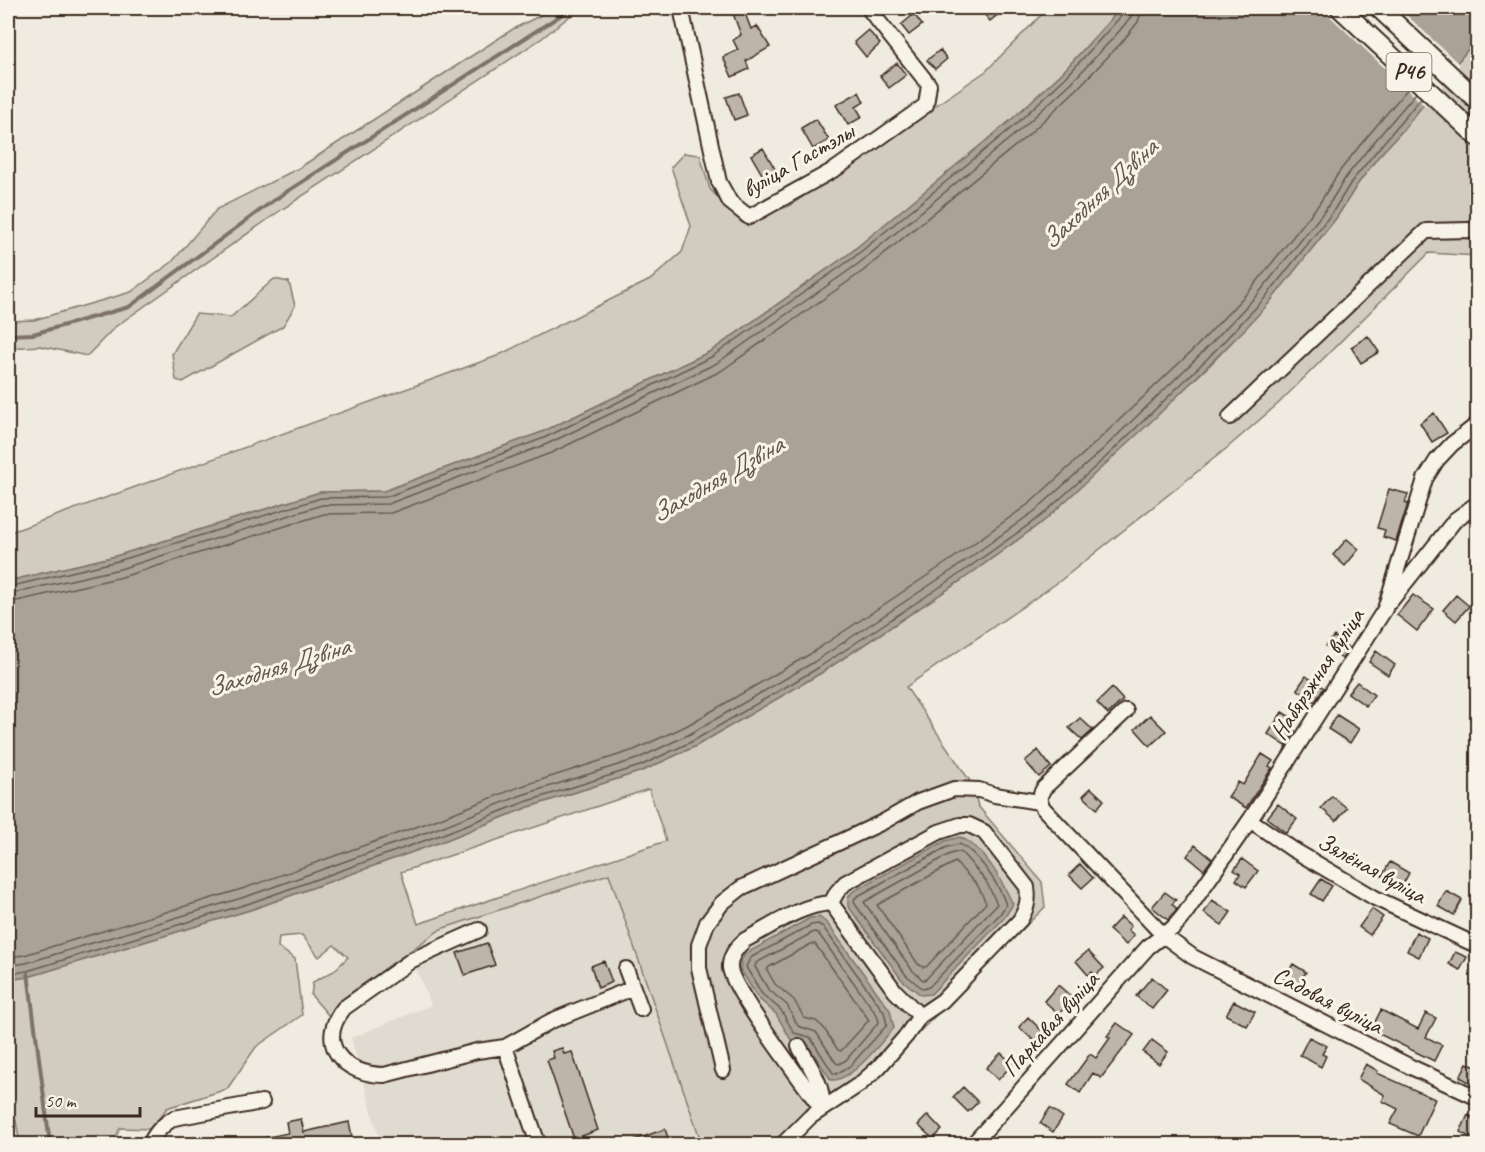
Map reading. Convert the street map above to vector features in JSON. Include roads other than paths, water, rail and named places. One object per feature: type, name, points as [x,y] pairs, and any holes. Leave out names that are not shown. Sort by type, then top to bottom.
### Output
[{"type":"main road","name":"Р46","points":[[1340,8],[1478,136]]},
{"type":"main road","name":"Р46","points":[[1379,8],[1478,101]]},
{"type":"street","name":"вуліца Гастэлы","points":[[681,8],[719,182],[730,202],[749,217],[837,168],[926,105],[929,85],[868,8]]},
{"type":"street","points":[[1230,417],[1426,231],[1469,230],[1478,233]]},
{"type":"street","name":"Набярэжная вуліца","points":[[1163,934],[1174,927],[1184,915],[1250,820],[1385,609],[1425,479],[1437,460],[1452,444],[1478,424]]},
{"type":"street","points":[[1385,609],[1455,520],[1478,503]]},
{"type":"street","points":[[723,1070],[699,968],[699,945],[706,923],[722,903],[741,888],[883,822],[918,802],[954,789],[979,790],[1039,802],[1044,788],[1126,711]]},
{"type":"street","name":"Садовая вуліца","points":[[1039,802],[1163,934],[1193,957],[1411,1067],[1478,1098]]},
{"type":"street","name":"Зялёная вуліца","points":[[1250,820],[1292,849],[1374,898],[1478,946]]},
{"type":"street","points":[[783,1144],[821,1108],[860,1084],[878,1068],[920,1016],[942,1001],[1020,920],[1027,909],[1029,897],[1027,887],[1021,877],[984,832],[969,825],[960,825],[939,832],[845,883],[831,903]]},
{"type":"street","points":[[831,903],[896,991],[920,1016]]},
{"type":"street","points":[[821,1108],[751,1009],[732,978],[730,967],[731,957],[745,940],[802,910],[831,903]]},
{"type":"street","points":[[479,930],[412,960],[344,1008],[336,1018],[331,1031],[332,1044],[340,1058],[349,1067],[371,1075],[384,1075],[477,1051],[505,1047],[551,1021],[633,988]]},
{"type":"street","name":"Паркавая вуліца","points":[[973,1144],[1148,947],[1163,934]]},
{"type":"street","points":[[626,969],[641,1009]]},
{"type":"street","points":[[799,1046],[821,1090],[824,1099],[821,1108]]},
{"type":"street","points":[[505,1047],[538,1144]]},
{"type":"street","points":[[150,1144],[163,1125],[174,1118],[262,1102]]},
{"type":"water","name":"Заходняя Дзвіна","points":[[1121,8],[1477,8],[1477,38],[1403,130],[1378,157],[1337,217],[1269,303],[1155,418],[1045,520],[962,580],[821,673],[696,746],[642,771],[526,808],[446,840],[253,909],[28,977],[8,980],[8,581],[116,556],[320,492],[384,491],[542,432],[711,351],[850,253],[1011,120],[1062,73]]},
{"type":"water","points":[[960,837],[978,849],[985,857],[998,875],[1013,904],[1005,917],[931,994],[921,995],[902,980],[848,906],[848,898],[852,892],[945,841]]},
{"type":"water","points":[[819,917],[827,923],[890,1010],[894,1028],[848,1075],[831,1080],[806,1042],[791,1040],[776,1014],[758,998],[740,969],[745,954],[810,918]]},
{"type":"waterway","points":[[8,335],[33,334],[129,307],[274,200],[572,8]]},
{"type":"waterway","points":[[28,973],[50,1144]]}]
